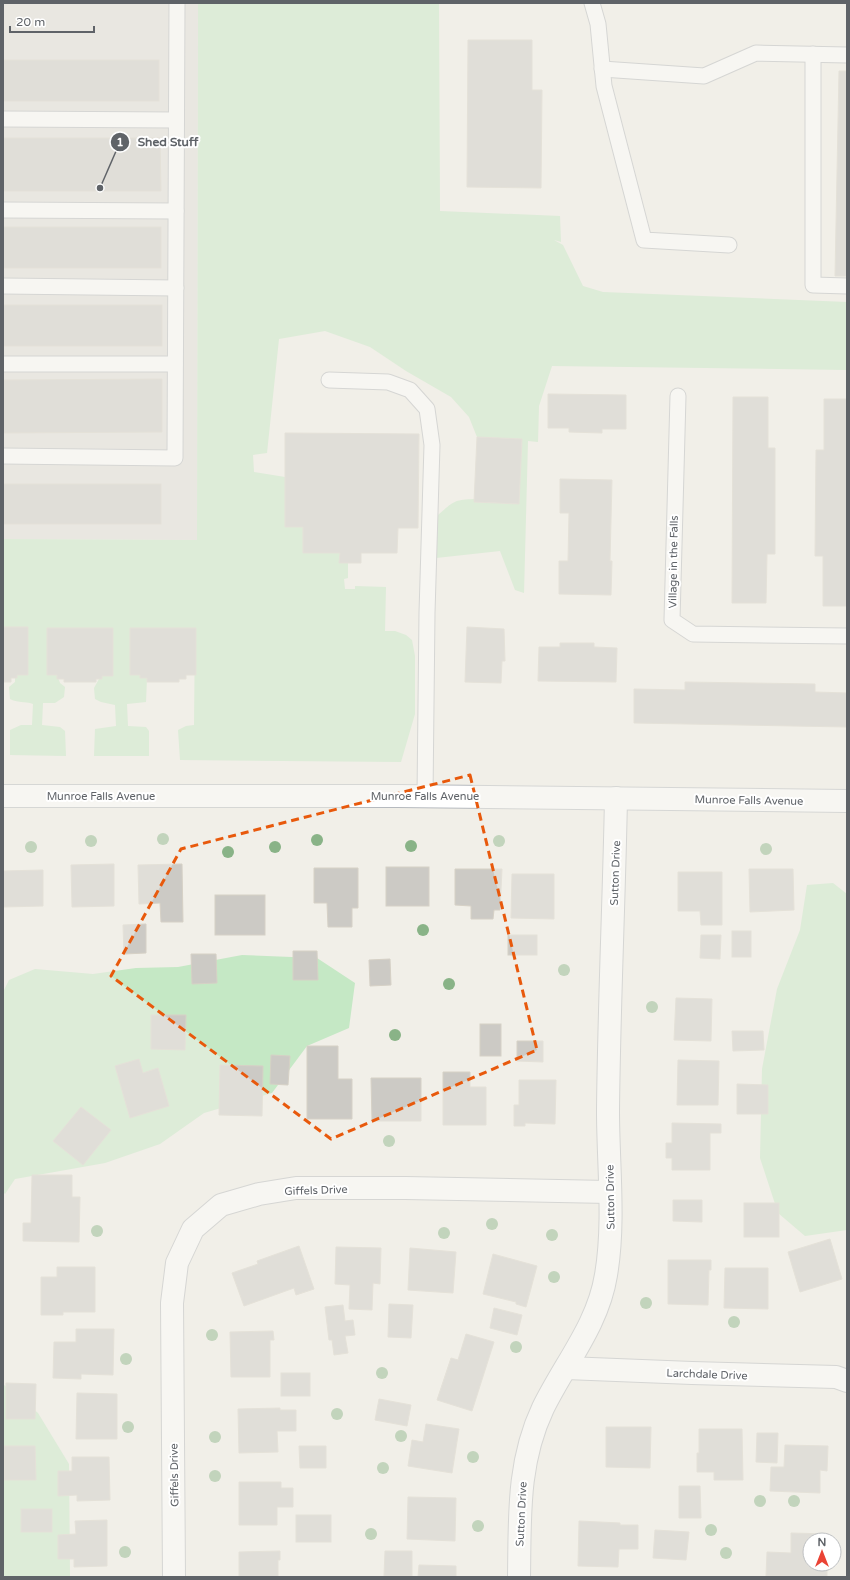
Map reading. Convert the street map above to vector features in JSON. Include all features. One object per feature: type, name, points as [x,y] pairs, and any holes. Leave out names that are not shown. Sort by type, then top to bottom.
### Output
[{"type":"street","name":"Munroe Falls Avenue","points":[[3,796],[425,796],[847,801]]},
{"type":"street","name":"Sutton Drive","points":[[519,1577],[521,1487],[529,1446],[543,1408],[596,1314],[606,1276],[610,1240],[608,1110],[616,798]]},
{"type":"street","name":"Giffels Drive","points":[[174,1577],[172,1303],[177,1263],[195,1227],[221,1205],[259,1194],[296,1188],[404,1188],[609,1192]]},
{"type":"street","name":"Larchdale Drive","points":[[566,1368],[692,1374],[836,1377],[847,1381]]},
{"type":"lane","points":[[3,456],[175,458],[177,3]]},
{"type":"lane","points":[[592,3],[598,24],[604,86],[644,240],[729,244]]},
{"type":"lane","points":[[602,69],[704,76],[756,53],[847,55]]},
{"type":"lane","points":[[813,54],[813,285],[847,286]]},
{"type":"lane","points":[[3,119],[176,120]]},
{"type":"lane","points":[[3,210],[176,211]]},
{"type":"lane","points":[[3,286],[176,288]]},
{"type":"lane","points":[[3,364],[175,364]]},
{"type":"lane","points":[[329,380],[388,382],[410,390],[427,409],[432,445],[427,613],[425,796]]},
{"type":"lane","name":"Village in the Falls","points":[[678,396],[672,620],[693,634],[847,636]]},
{"type":"highlighted area","points":[[470,775],[537,1050],[331,1139],[111,976],[181,849]]},
{"type":"shaded area","points":[[3,3],[198,3],[197,540],[3,539]]},
{"type":"green space","points":[[198,3],[439,3],[440,211],[560,216],[561,242],[554,240],[563,245],[583,286],[603,292],[847,302],[847,370],[552,366],[539,406],[538,442],[528,441],[524,593],[515,590],[500,551],[436,558],[438,515],[454,502],[474,499],[474,502],[519,504],[522,439],[477,437],[469,417],[451,397],[406,371],[370,347],[325,331],[279,339],[267,453],[253,455],[254,472],[285,477],[285,527],[303,527],[303,553],[340,553],[340,562],[348,563],[348,578],[344,579],[345,589],[355,589],[355,586],[386,587],[385,631],[395,631],[406,635],[412,640],[415,656],[415,714],[401,762],[180,760],[178,730],[186,726],[194,725],[195,628],[130,628],[130,674],[140,675],[140,678],[147,678],[146,702],[127,704],[128,726],[146,727],[149,731],[149,756],[94,756],[95,729],[116,726],[115,705],[95,699],[94,688],[99,679],[102,679],[102,676],[113,675],[113,628],[47,628],[47,674],[57,675],[60,683],[65,687],[64,697],[55,703],[43,703],[42,725],[60,727],[65,731],[66,756],[10,755],[10,730],[21,725],[32,725],[33,704],[10,699],[9,687],[15,682],[17,675],[28,675],[28,627],[3,627],[3,539],[197,540]]},
{"type":"green space","points":[[833,883],[847,894],[847,1230],[805,1236],[778,1213],[760,1158],[762,1069],[777,989],[800,930],[807,885]]},
{"type":"green space","points":[[242,955],[317,958],[355,983],[349,1028],[307,1046],[272,1093],[204,1113],[160,1144],[105,1163],[15,1179],[5,1194],[3,1192],[3,992],[9,980],[35,969],[93,974],[136,968],[178,967]]},
{"type":"green space","points":[[4,1385],[38,1413],[69,1464],[70,1577],[3,1577]]},
{"type":"building","points":[[468,40],[532,40],[532,90],[542,90],[541,188],[467,187]]},
{"type":"building","points":[[3,60],[159,60],[159,101],[3,101]]},
{"type":"building","points":[[839,71],[847,71],[847,276],[835,276]]},
{"type":"building","points":[[3,138],[160,138],[161,191],[3,191]]},
{"type":"building","points":[[3,227],[161,227],[161,268],[3,268]]},
{"type":"building","points":[[3,305],[162,305],[162,346],[3,346]]},
{"type":"building","points":[[162,379],[162,432],[3,433],[3,380]]},
{"type":"building","points":[[548,394],[626,395],[626,429],[602,429],[602,433],[569,432],[569,428],[548,428]]},
{"type":"building","points":[[733,397],[768,397],[768,448],[775,448],[775,554],[767,554],[766,603],[732,603]]},
{"type":"building","points":[[824,399],[847,399],[847,606],[823,606],[823,556],[815,556],[816,450],[824,450]]},
{"type":"building","points":[[285,433],[419,434],[418,528],[398,528],[397,553],[361,553],[361,563],[339,563],[340,553],[303,553],[303,527],[285,527]]},
{"type":"building","points":[[477,437],[522,439],[519,504],[474,502]]},
{"type":"building","points":[[560,479],[612,480],[610,561],[612,561],[611,595],[559,594],[559,561],[568,561],[569,513],[560,513]]},
{"type":"building","points":[[3,484],[161,484],[161,524],[3,524]]},
{"type":"building","points":[[3,627],[28,627],[28,675],[17,675],[17,678],[11,678],[11,682],[3,682]]},
{"type":"building","points":[[467,627],[504,629],[505,661],[502,661],[501,683],[465,682]]},
{"type":"building","points":[[47,628],[113,628],[113,676],[102,676],[102,679],[96,679],[96,682],[64,682],[64,679],[57,679],[57,675],[47,675]]},
{"type":"building","points":[[130,628],[196,628],[196,675],[186,675],[186,679],[179,679],[179,682],[147,682],[147,678],[140,678],[140,675],[130,675]]},
{"type":"building","points":[[560,643],[594,643],[594,647],[617,648],[616,682],[538,681],[539,647],[560,647]]},
{"type":"building","points":[[685,682],[815,684],[815,692],[847,693],[847,727],[634,723],[634,689],[685,690]]},
{"type":"building","points":[[114,864],[114,906],[72,907],[71,865]]},
{"type":"building","points":[[182,864],[183,922],[161,922],[160,903],[139,904],[138,865]]},
{"type":"building","points":[[386,867],[429,867],[429,906],[386,906]]},
{"type":"building","points":[[314,868],[358,868],[358,908],[352,908],[352,927],[328,927],[327,903],[314,903]]},
{"type":"building","points":[[455,869],[502,869],[500,910],[494,910],[493,919],[471,919],[471,906],[455,905]]},
{"type":"building","points":[[749,869],[793,869],[794,910],[750,912]]},
{"type":"building","points":[[43,870],[43,906],[3,907],[3,871]]},
{"type":"building","points":[[678,872],[722,872],[722,925],[701,925],[700,911],[678,911]]},
{"type":"building","points":[[512,874],[554,874],[554,919],[511,918]]},
{"type":"building","points":[[215,895],[265,895],[265,935],[215,935]]},
{"type":"building","points":[[146,924],[146,953],[124,954],[123,925]]},
{"type":"building","points":[[732,931],[751,931],[751,957],[732,957]]},
{"type":"building","points":[[508,935],[537,935],[537,955],[508,955]]},
{"type":"building","points":[[701,935],[721,935],[720,959],[700,958]]},
{"type":"building","points":[[293,951],[317,951],[318,980],[293,980]]},
{"type":"building","points":[[191,954],[216,954],[217,983],[192,984]]},
{"type":"building","points":[[390,959],[391,985],[370,986],[369,960]]},
{"type":"building","points":[[676,998],[712,999],[711,1041],[674,1040]]},
{"type":"building","points":[[151,1015],[186,1015],[185,1050],[151,1049]]},
{"type":"building","points":[[480,1024],[501,1024],[501,1056],[480,1056]]},
{"type":"building","points":[[732,1031],[763,1031],[764,1050],[733,1051]]},
{"type":"building","points":[[517,1041],[543,1041],[543,1062],[517,1061]]},
{"type":"building","points":[[307,1046],[338,1046],[338,1079],[352,1079],[352,1119],[307,1119]]},
{"type":"building","points":[[271,1055],[290,1056],[288,1085],[270,1084]]},
{"type":"building","points":[[139,1059],[143,1073],[158,1068],[169,1106],[130,1118],[115,1066]]},
{"type":"building","points":[[678,1060],[719,1061],[718,1105],[677,1105]]},
{"type":"building","points":[[220,1065],[263,1066],[262,1116],[219,1115]]},
{"type":"building","points":[[443,1072],[470,1072],[470,1087],[486,1087],[486,1125],[443,1125]]},
{"type":"building","points":[[371,1078],[421,1078],[421,1121],[372,1121]]},
{"type":"building","points":[[519,1080],[556,1080],[555,1124],[525,1123],[525,1126],[514,1126],[514,1105],[519,1105]]},
{"type":"building","points":[[737,1084],[768,1085],[768,1114],[737,1114]]},
{"type":"building","points":[[81,1107],[111,1130],[83,1165],[53,1141]]},
{"type":"building","points":[[672,1123],[721,1124],[721,1133],[710,1133],[710,1170],[672,1170],[672,1158],[666,1158],[666,1143],[672,1143]]},
{"type":"building","points":[[32,1175],[72,1175],[72,1197],[80,1197],[79,1242],[23,1241],[23,1223],[31,1223]]},
{"type":"building","points":[[673,1200],[702,1200],[702,1222],[673,1221]]},
{"type":"building","points":[[744,1203],[779,1203],[779,1237],[744,1237]]},
{"type":"building","points":[[830,1239],[842,1279],[800,1292],[788,1252]]},
{"type":"building","points":[[299,1246],[314,1289],[296,1295],[294,1288],[244,1306],[232,1273],[258,1264],[257,1261]]},
{"type":"building","points":[[336,1247],[381,1248],[380,1284],[373,1283],[372,1310],[349,1309],[350,1285],[335,1284]]},
{"type":"building","points":[[410,1248],[456,1252],[453,1293],[408,1290]]},
{"type":"building","points":[[493,1254],[537,1266],[526,1307],[516,1304],[516,1302],[483,1294]]},
{"type":"building","points":[[668,1260],[711,1260],[711,1270],[709,1270],[708,1305],[668,1304]]},
{"type":"building","points":[[57,1267],[95,1267],[95,1312],[63,1312],[63,1315],[41,1315],[41,1277],[57,1277]]},
{"type":"building","points":[[725,1268],[768,1268],[768,1309],[724,1308]]},
{"type":"building","points":[[389,1304],[413,1305],[411,1338],[388,1337]]},
{"type":"building","points":[[343,1305],[345,1321],[353,1320],[355,1335],[345,1336],[348,1353],[334,1355],[332,1340],[329,1340],[325,1307]]},
{"type":"building","points":[[494,1308],[522,1315],[517,1335],[490,1328]]},
{"type":"building","points":[[76,1329],[114,1329],[113,1375],[81,1374],[81,1379],[53,1378],[54,1342],[76,1342]]},
{"type":"building","points":[[273,1331],[274,1340],[270,1340],[270,1377],[231,1377],[230,1332]]},
{"type":"building","points":[[466,1334],[494,1342],[472,1411],[437,1400],[451,1358],[458,1360]]},
{"type":"building","points":[[281,1373],[310,1373],[310,1396],[281,1396]]},
{"type":"building","points":[[6,1383],[36,1384],[35,1419],[6,1419]]},
{"type":"building","points":[[77,1393],[117,1394],[117,1439],[76,1439]]},
{"type":"building","points":[[379,1399],[411,1405],[407,1426],[375,1420]]},
{"type":"building","points":[[280,1408],[280,1410],[296,1410],[296,1431],[277,1431],[278,1452],[239,1453],[238,1409]]},
{"type":"building","points":[[426,1424],[459,1429],[452,1473],[408,1466],[412,1440],[423,1442]]},
{"type":"building","points":[[606,1427],[651,1427],[650,1468],[606,1467]]},
{"type":"building","points":[[699,1429],[742,1429],[743,1480],[714,1480],[714,1472],[697,1472]]},
{"type":"building","points":[[757,1433],[778,1433],[777,1463],[756,1462]]},
{"type":"building","points":[[785,1445],[828,1446],[827,1471],[820,1470],[820,1493],[770,1491],[771,1467],[784,1467]]},
{"type":"building","points":[[4,1446],[35,1446],[36,1480],[4,1480]]},
{"type":"building","points":[[299,1446],[326,1446],[326,1468],[300,1468]]},
{"type":"building","points":[[72,1457],[109,1457],[110,1500],[77,1501],[77,1495],[58,1496],[58,1471],[72,1471]]},
{"type":"building","points":[[239,1482],[281,1482],[281,1488],[293,1488],[293,1507],[277,1507],[277,1525],[239,1525]]},
{"type":"building","points":[[679,1486],[700,1486],[701,1518],[679,1518]]},
{"type":"building","points":[[408,1497],[456,1498],[455,1541],[407,1539]]},
{"type":"building","points":[[21,1509],[52,1509],[52,1532],[21,1532]]},
{"type":"building","points":[[296,1515],[331,1515],[331,1542],[296,1542]]},
{"type":"building","points":[[107,1520],[107,1566],[74,1567],[74,1559],[58,1559],[58,1535],[76,1534],[75,1521]]},
{"type":"building","points":[[579,1521],[620,1523],[620,1525],[638,1525],[638,1549],[619,1549],[618,1567],[578,1566]]},
{"type":"building","points":[[655,1530],[689,1532],[686,1560],[653,1558]]},
{"type":"building","points":[[791,1533],[802,1533],[802,1572],[827,1572],[827,1577],[766,1576],[767,1552],[791,1553]]},
{"type":"building","points":[[280,1551],[280,1560],[278,1560],[278,1577],[239,1577],[239,1552]]},
{"type":"building","points":[[385,1551],[412,1551],[412,1576],[384,1576]]},
{"type":"building","points":[[419,1565],[456,1566],[456,1577],[418,1577]]},
{"type":"place","name":"Shed Stuff","points":[[100,188]]}]
